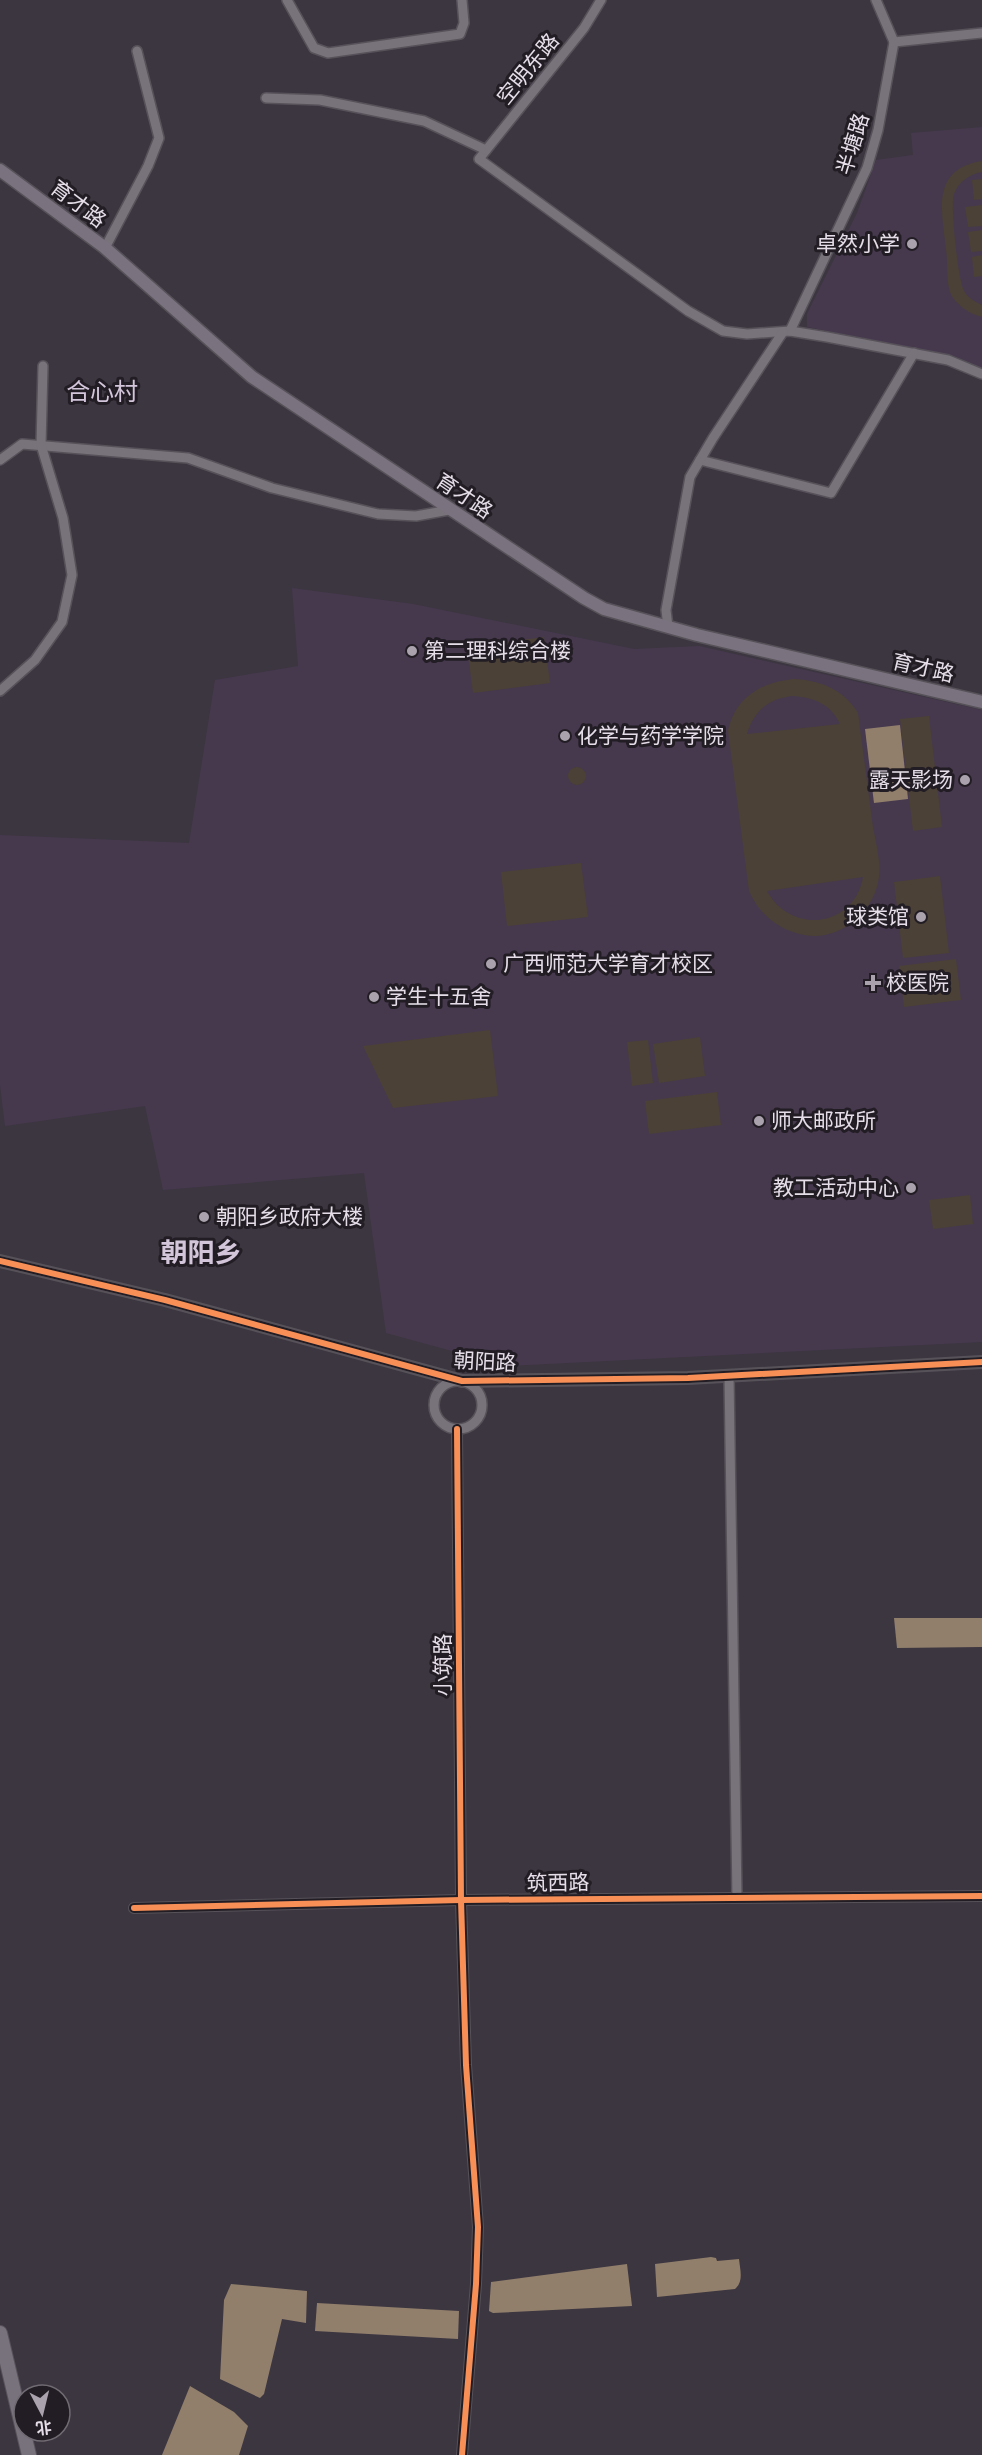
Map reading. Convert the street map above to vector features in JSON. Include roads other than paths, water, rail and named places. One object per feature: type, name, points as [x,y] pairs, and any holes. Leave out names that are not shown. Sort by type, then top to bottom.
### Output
[{"type":"main road","name":"育才路","points":[[0,170],[105,248],[252,377],[449,510],[604,609],[750,648],[982,702]]},
{"type":"main road","points":[[0,2333],[29,2455]]},
{"type":"street","points":[[287,0],[314,48],[328,53],[460,34],[464,23],[462,0]]},
{"type":"street","name":"空明东路","points":[[602,0],[584,28],[479,159],[688,311],[723,331],[747,334],[787,331]]},
{"type":"street","points":[[876,0],[894,42],[982,33]]},
{"type":"street","name":"半塘路","points":[[668,627],[666,610],[690,477],[787,331],[867,168],[878,130],[894,42]]},
{"type":"street","points":[[105,248],[148,166],[159,138],[137,51]]},
{"type":"street","points":[[266,99],[320,100],[424,121],[486,150]]},
{"type":"street","points":[[787,331],[948,360],[982,374]]},
{"type":"street","points":[[700,460],[831,493],[914,353]]},
{"type":"street","points":[[0,692],[35,660],[62,622],[72,575],[63,518],[41,446],[44,366]]},
{"type":"street","points":[[0,460],[22,444],[188,458],[273,488],[378,514],[416,516],[449,510]]},
{"type":"street","name":"朝阳路","points":[[0,1261],[165,1300],[462,1381],[729,1376],[982,1362]]},
{"type":"street","points":[[729,1376],[737,1898]]},
{"type":"street","points":[[454,1381],[462,1381],[476,1388],[482,1403],[482,1411],[473,1425],[457,1429],[442,1424],[437,1418],[434,1403],[440,1388],[454,1381]]},
{"type":"street","name":"小筑路","points":[[457,1429],[461,1900],[466,2065],[478,2227],[476,2284],[462,2455]]},
{"type":"street","name":"筑西路","points":[[134,1908],[461,1900],[982,1896]]},
{"type":"place","name":"卓然小学","points":[[912,244]]},
{"type":"place","name":"第二理科综合楼","points":[[412,651]]},
{"type":"place","name":"化学与药学学院","points":[[565,736]]},
{"type":"place","name":"露天影场","points":[[965,780]]},
{"type":"place","name":"球类馆","points":[[921,917]]},
{"type":"place","name":"广西师范大学育才校区","points":[[491,964]]},
{"type":"place","name":"校医院","points":[[873,983]]},
{"type":"place","name":"学生十五舍","points":[[374,997]]},
{"type":"place","name":"师大邮政所","points":[[759,1121]]},
{"type":"place","name":"教工活动中心","points":[[911,1188]]},
{"type":"place","name":"朝阳乡政府大楼","points":[[204,1217]]},
{"type":"district","name":"合心村","points":[[102,392]]},
{"type":"district","name":"朝阳乡","points":[[201,1253]]}]
